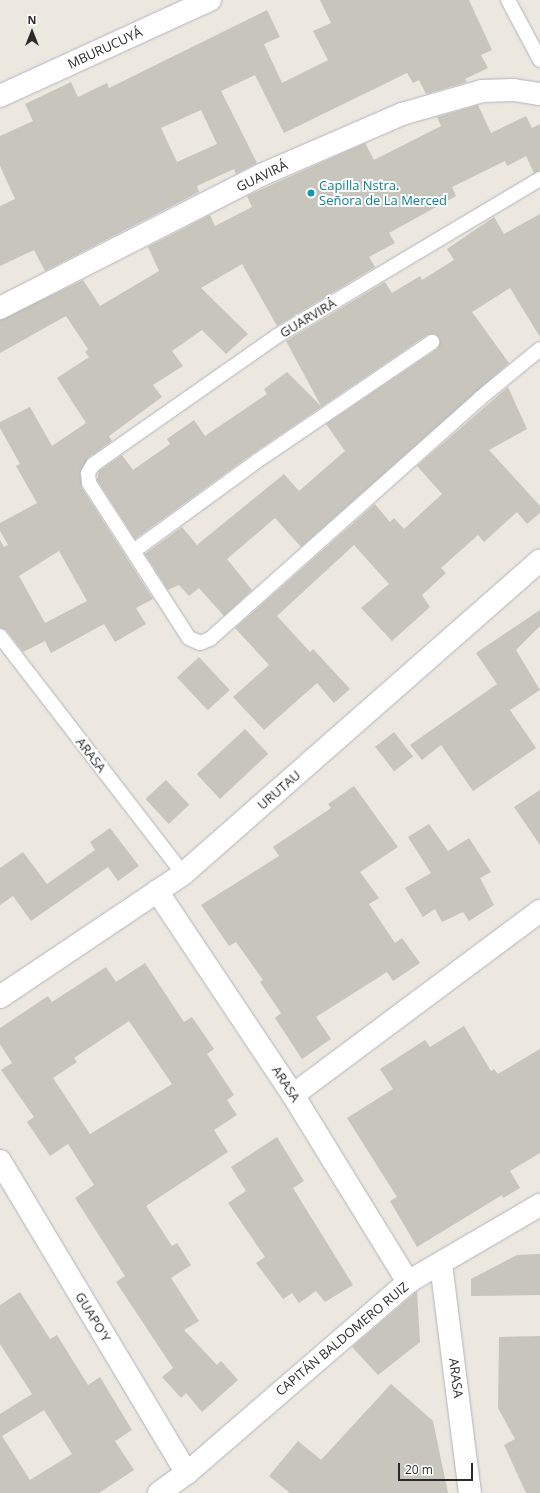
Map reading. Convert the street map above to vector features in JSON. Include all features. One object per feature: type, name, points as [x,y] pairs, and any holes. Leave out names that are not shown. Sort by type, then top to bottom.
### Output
[{"type":"street","name":"MBURUCUYÁ","points":[[0,96],[210,0]]},
{"type":"street","name":"GUAVIRÁ","points":[[0,308],[261,175],[402,114],[482,91],[514,90],[540,94]]},
{"type":"street","name":"URUTAU","points":[[0,997],[182,874],[540,560]]},
{"type":"street","name":"ARASA","points":[[157,891],[293,1095],[408,1282]]},
{"type":"street","points":[[293,1095],[540,911]]},
{"type":"street","name":"GUAPO'Y","points":[[0,1161],[187,1473]]},
{"type":"street","name":"CAPITÁN BALDOMERO RUIZ","points":[[159,1493],[187,1473],[408,1282],[540,1206]]},
{"type":"street","name":"ARASA","points":[[441,1264],[470,1493]]},
{"type":"lane","points":[[508,0],[540,60]]},
{"type":"lane","name":"GUARVIRÁ","points":[[135,550],[89,483],[88,473],[93,465],[277,336],[540,179]]},
{"type":"lane","points":[[432,342],[257,461],[135,550],[189,638],[200,643],[210,639],[450,425],[540,349]]},
{"type":"lane","name":"ARASA","points":[[0,636],[182,874]]},
{"type":"building","points":[[320,0],[469,0],[492,50],[481,55],[488,68],[465,79],[467,82],[426,94],[419,80],[413,83],[407,73],[284,133],[255,75],[221,91],[257,163],[236,174],[234,169],[197,186],[199,192],[45,271],[34,250],[0,266],[0,206],[15,199],[0,166],[0,136],[33,121],[25,104],[71,82],[78,97],[107,83],[109,88],[267,10],[280,37],[264,44],[282,83],[328,60],[313,31],[331,23]],"holes":[[[201,110],[217,144],[177,162],[161,128]]]},
{"type":"building","points":[[478,105],[491,133],[526,116],[532,128],[540,124],[540,171],[534,173],[526,156],[507,166],[505,161],[452,187],[456,196],[389,233],[395,243],[369,257],[375,267],[277,326],[242,264],[201,288],[248,334],[226,354],[202,330],[172,351],[183,366],[153,385],[162,397],[109,436],[112,441],[88,458],[80,473],[82,488],[153,599],[136,608],[146,624],[115,642],[104,624],[51,653],[45,641],[23,652],[7,631],[0,628],[0,540],[4,547],[8,545],[0,531],[0,523],[37,503],[16,466],[20,464],[0,428],[0,422],[30,407],[52,446],[86,423],[57,378],[89,357],[85,352],[88,349],[66,316],[0,353],[0,320],[83,280],[100,306],[159,271],[148,247],[210,215],[215,226],[252,207],[247,196],[365,143],[374,160],[441,126],[437,117]],"holes":[[[59,551],[87,601],[45,623],[19,576]]]},
{"type":"building","points":[[540,214],[540,337],[510,288],[472,312],[509,363],[301,547],[275,518],[227,559],[252,590],[224,616],[199,588],[189,596],[179,585],[168,590],[145,554],[182,527],[197,545],[284,474],[299,491],[345,451],[326,424],[437,349],[439,338],[435,334],[427,335],[252,454],[135,539],[97,480],[99,471],[122,455],[133,470],[170,444],[167,439],[194,420],[205,436],[267,394],[264,389],[287,372],[321,406],[286,341],[385,282],[392,293],[420,276],[422,280],[454,260],[447,249],[494,217],[504,234]]},
{"type":"building","points":[[508,387],[527,429],[489,450],[540,506],[540,513],[527,524],[517,512],[484,542],[478,535],[441,568],[446,573],[422,595],[430,607],[392,641],[361,608],[389,584],[354,545],[277,616],[310,652],[313,649],[350,689],[334,703],[317,683],[264,730],[233,697],[269,665],[235,628],[375,504],[390,522],[394,518],[404,529],[442,494],[417,466]]},
{"type":"building","points":[[540,610],[540,626],[516,650],[540,690],[510,710],[536,748],[473,791],[441,745],[422,760],[410,745],[497,684],[476,653]]},
{"type":"building","points":[[199,657],[230,690],[208,710],[177,677]]},
{"type":"building","points":[[245,729],[268,754],[220,799],[197,774]]},
{"type":"building","points":[[394,732],[413,756],[394,771],[375,747]]},
{"type":"building","points":[[166,780],[189,805],[169,824],[146,799]]},
{"type":"building","points":[[354,786],[398,847],[360,872],[379,898],[369,904],[395,943],[402,938],[420,963],[393,981],[387,972],[316,1017],[331,1039],[302,1059],[275,1018],[281,1013],[260,982],[263,980],[236,942],[229,946],[201,905],[279,856],[273,847],[331,808],[328,804]]},
{"type":"building","points":[[540,790],[540,845],[514,807]]},
{"type":"building","points":[[429,824],[448,851],[469,838],[491,872],[480,878],[494,905],[469,921],[463,912],[442,922],[435,909],[423,917],[405,888],[431,873],[408,837]]},
{"type":"building","points":[[110,828],[139,866],[118,881],[108,867],[31,921],[13,896],[0,905],[0,868],[23,852],[47,884],[95,850],[90,842]]},
{"type":"building","points":[[145,963],[184,1022],[192,1017],[214,1049],[207,1054],[234,1095],[227,1100],[237,1115],[214,1130],[228,1152],[146,1206],[172,1246],[177,1243],[191,1265],[171,1278],[199,1321],[184,1330],[217,1365],[221,1361],[238,1380],[202,1412],[186,1393],[181,1398],[162,1377],[173,1368],[116,1282],[125,1276],[75,1198],[94,1185],[68,1144],[50,1156],[27,1122],[34,1117],[1,1070],[12,1063],[0,1044],[0,1028],[48,996],[52,1002],[106,967],[116,982]],"holes":[[[129,1021],[172,1084],[90,1134],[53,1078],[77,1062],[74,1058]]]},
{"type":"building","points":[[464,1026],[491,1071],[494,1069],[498,1074],[540,1049],[540,1153],[510,1171],[520,1188],[503,1198],[502,1195],[417,1247],[390,1201],[397,1197],[347,1118],[393,1089],[380,1069],[425,1040],[430,1047]]},
{"type":"building","points":[[277,1137],[304,1181],[293,1188],[353,1285],[325,1302],[316,1291],[299,1303],[292,1293],[283,1299],[256,1263],[265,1257],[228,1203],[246,1191],[231,1167]]},
{"type":"building","points":[[540,1254],[540,1295],[471,1296],[471,1279],[517,1255]]},
{"type":"building","points":[[417,1291],[420,1342],[378,1375],[352,1347]]},
{"type":"building","points":[[20,1292],[50,1339],[57,1335],[88,1385],[100,1377],[132,1430],[115,1441],[134,1470],[99,1493],[0,1493],[0,1414],[32,1394],[0,1344],[0,1305]],"holes":[[[44,1410],[72,1454],[30,1480],[2,1436]]]},
{"type":"building","points":[[540,1336],[540,1493],[526,1493],[504,1445],[515,1439],[498,1408],[499,1337]]},
{"type":"building","points":[[391,1384],[433,1421],[448,1493],[290,1493],[269,1476],[298,1441],[321,1460]]},
{"type":"place","name":"Capilla Nstra. Señora de La Merced","points":[[311,193]]}]
